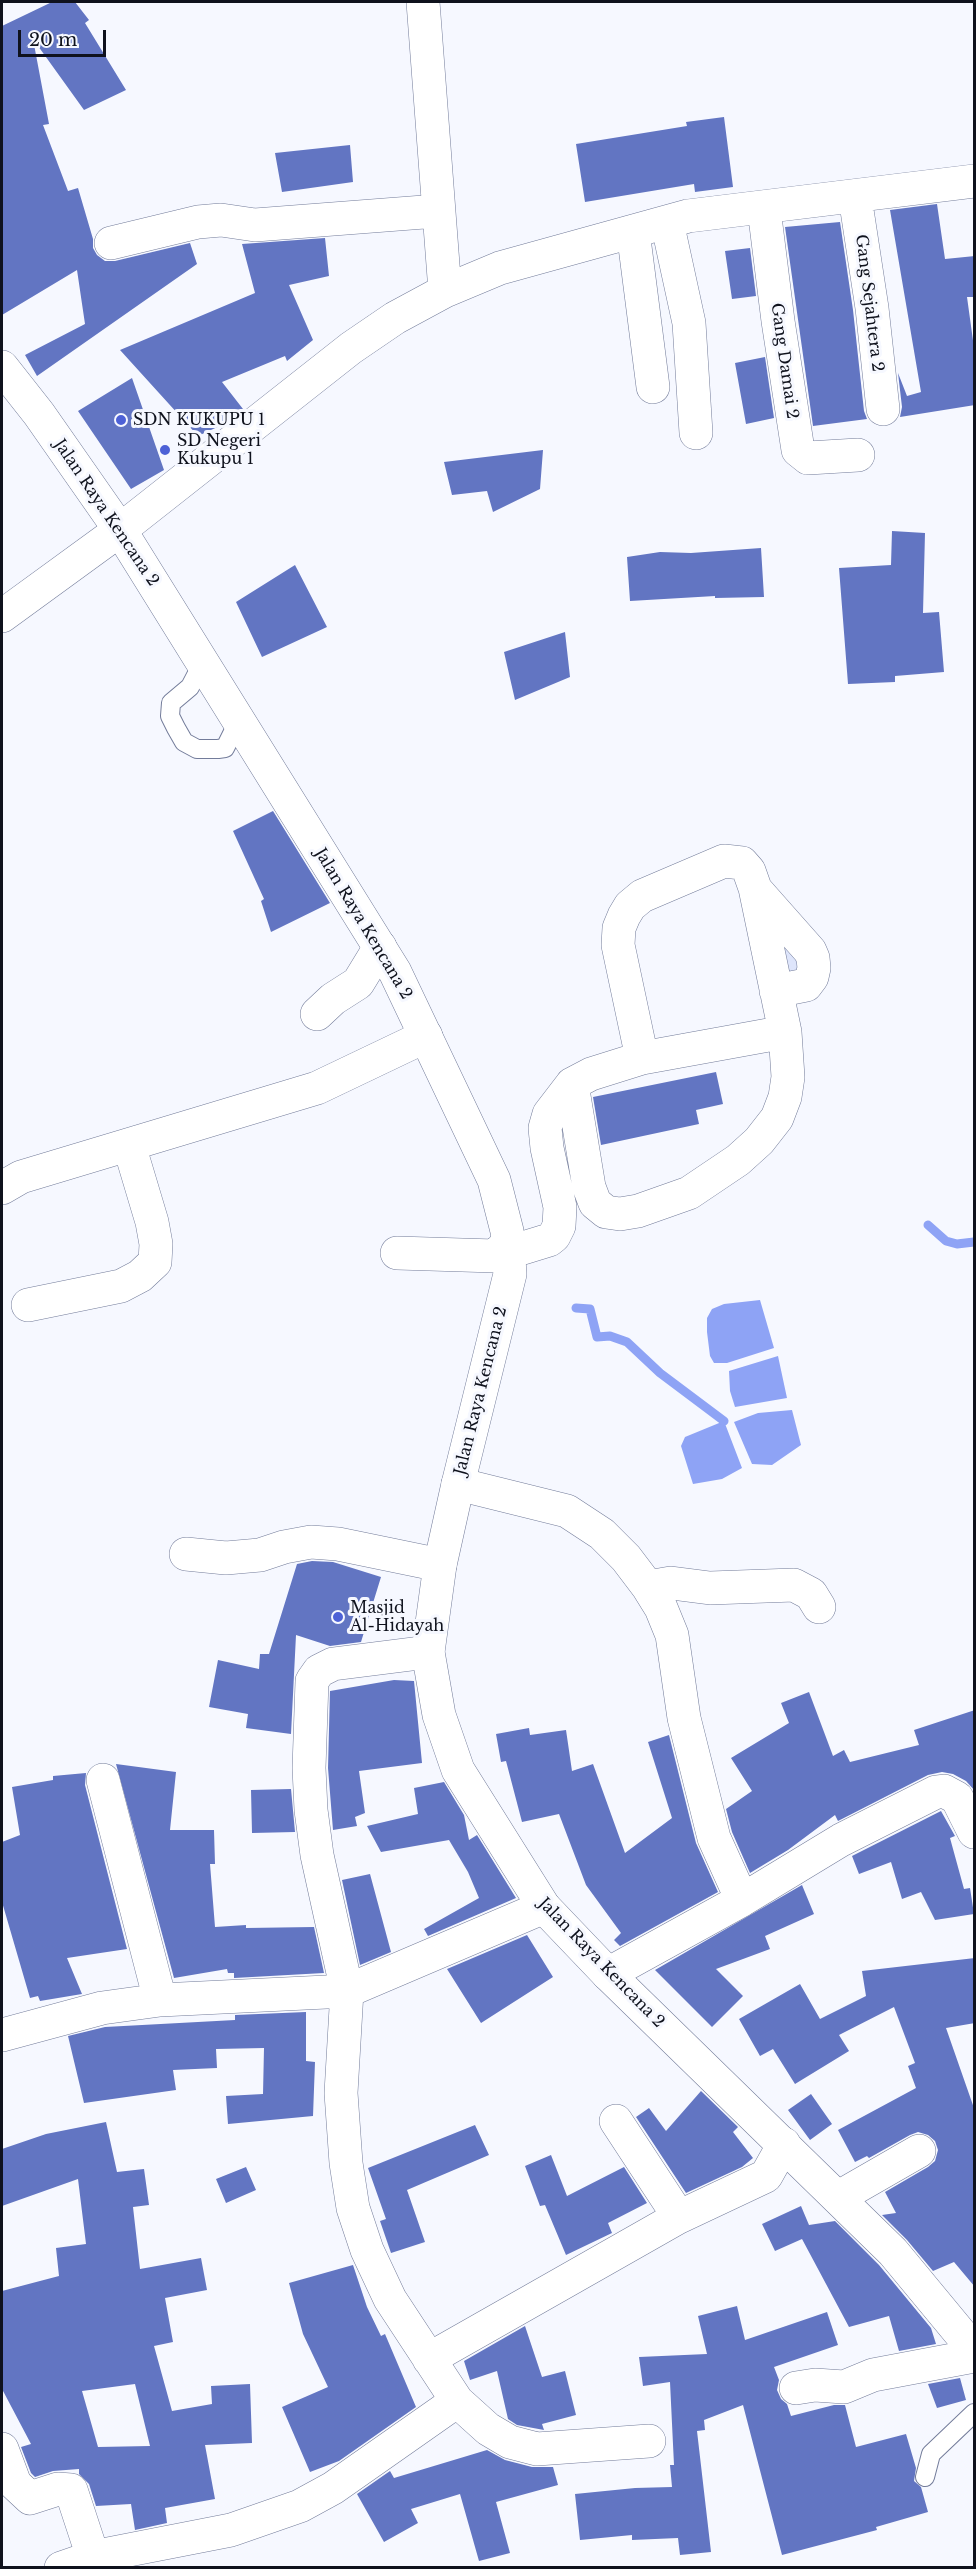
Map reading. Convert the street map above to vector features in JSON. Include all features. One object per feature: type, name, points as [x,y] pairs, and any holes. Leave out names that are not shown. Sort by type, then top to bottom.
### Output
[{"type":"street","points":[[423,2],[437,211],[445,291]]},
{"type":"street","points":[[2,616],[120,530],[351,348],[395,318],[445,291],[500,268],[688,216],[764,209],[975,181]]},
{"type":"street","name":"Gang Sejahtera 2","points":[[855,197],[872,308],[883,409]]},
{"type":"street","name":"Gang Damai 2","points":[[764,209],[798,450],[808,458],[858,455]]},
{"type":"street","points":[[111,243],[210,221],[221,220],[255,225],[437,211]]},
{"type":"street","points":[[667,222],[689,323],[696,433]]},
{"type":"street","points":[[633,231],[653,387]]},
{"type":"street","name":"Jalan Raya Kencana 2","points":[[2,367],[39,414],[120,530],[395,972],[487,1164],[503,1208],[510,1247],[510,1275],[440,1565],[428,1652],[439,1715],[458,1770],[544,1907],[608,1974],[893,2252],[975,2350]]},
{"type":"street","points":[[572,1084],[589,1187],[596,1203],[606,1212],[620,1214],[638,1211],[689,1193],[738,1160],[759,1141],[777,1118],[785,1097],[788,1055],[785,1032],[754,888],[749,871],[742,863],[724,861],[642,896],[630,906],[619,928],[618,945],[642,1058]]},
{"type":"street","points":[[317,1014],[333,999],[358,983],[380,947]]},
{"type":"street","points":[[397,1253],[495,1256],[510,1247],[549,1240],[559,1226],[560,1207],[546,1148],[545,1128],[549,1114],[572,1084],[591,1074],[642,1058],[785,1032]]},
{"type":"street","points":[[2,1188],[21,1177],[316,1088],[426,1036]]},
{"type":"street","points":[[28,1305],[121,1286],[140,1276],[154,1262],[156,1244],[152,1222],[129,1145]]},
{"type":"street","points":[[458,1484],[567,1511],[602,1533],[626,1558],[648,1587],[661,1608],[672,1635],[684,1718],[714,1838],[742,1900]]},
{"type":"street","points":[[186,1554],[226,1558],[260,1555],[284,1547],[311,1542],[338,1544],[440,1565]]},
{"type":"street","points":[[648,1587],[670,1583],[710,1588],[794,1585],[811,1594],[819,1607]]},
{"type":"street","points":[[428,1652],[333,1664],[319,1671],[312,1682],[309,1768],[311,1810],[319,1867],[347,1991],[342,2093],[346,2163],[353,2208],[367,2250],[390,2299],[457,2401],[488,2429],[510,2442],[537,2449],[649,2442]]},
{"type":"street","points":[[103,1780],[160,2000]]},
{"type":"street","points":[[608,1974],[742,1900],[841,1840],[936,1792],[944,1791],[957,1798],[975,1832]]},
{"type":"street","points":[[2,2035],[102,2008],[160,2000],[347,1991],[544,1907]]},
{"type":"street","points":[[616,2121],[679,2217]]},
{"type":"street","points":[[429,2359],[679,2217],[766,2176],[784,2144]]},
{"type":"street","points":[[839,2197],[919,2151]]},
{"type":"street","points":[[796,2388],[814,2385],[844,2387],[873,2375],[975,2356]]},
{"type":"street","points":[[62,2568],[231,2530],[300,2506],[333,2488],[457,2401]]},
{"type":"street","points":[[2,2449],[15,2484],[30,2498],[58,2489],[71,2490],[92,2562]]},
{"type":"lane","points":[[203,662],[190,687],[171,703],[170,716],[184,742],[197,749],[225,748],[239,720]]},
{"type":"lane","points":[[925,2477],[931,2454],[975,2413]]},
{"type":"shaded area","points":[[770,930],[805,969],[781,977]]},
{"type":"water","points":[[760,1300],[774,1348],[727,1363],[714,1363],[710,1356],[707,1332],[707,1318],[712,1309],[724,1304]]},
{"type":"water","points":[[778,1356],[787,1398],[735,1407],[730,1391],[729,1371]]},
{"type":"water","points":[[792,1410],[801,1445],[772,1465],[752,1464],[734,1422],[758,1413]]},
{"type":"water","points":[[724,1421],[742,1468],[722,1479],[693,1484],[681,1446],[685,1437]]},
{"type":"building","points":[[52,2],[75,2],[89,20],[85,23],[126,90],[84,110],[33,39],[49,124],[43,125],[68,191],[78,188],[93,239],[93,248],[97,255],[105,261],[115,261],[190,243],[197,264],[37,376],[25,355],[85,324],[77,270],[2,315],[2,26]]},
{"type":"building","points":[[724,117],[733,187],[695,192],[694,184],[585,202],[576,144],[687,126],[686,122]]},
{"type":"building","points":[[350,145],[353,182],[282,192],[275,153]]},
{"type":"building","points":[[937,204],[945,259],[975,256],[975,297],[967,297],[975,355],[975,405],[900,417],[902,407],[898,373],[907,396],[921,392],[890,210]]},
{"type":"building","points":[[840,222],[853,310],[864,411],[867,419],[813,426],[785,227]]},
{"type":"building","points":[[325,238],[329,276],[289,285],[313,340],[287,361],[285,356],[222,382],[243,409],[224,424],[198,436],[120,350],[255,293],[242,244]]},
{"type":"building","points":[[750,248],[756,296],[732,299],[725,251]]},
{"type":"building","points":[[765,357],[774,418],[746,424],[735,363]]},
{"type":"building","points":[[132,378],[164,470],[131,489],[78,411]]},
{"type":"building","points":[[543,450],[540,489],[493,512],[487,491],[452,495],[444,462]]},
{"type":"building","points":[[892,531],[925,533],[923,613],[939,612],[944,672],[895,676],[895,682],[848,684],[839,568],[891,565]]},
{"type":"building","points":[[761,548],[764,597],[715,598],[715,596],[630,601],[627,557],[660,552],[691,553]]},
{"type":"building","points":[[295,565],[327,627],[262,657],[236,602]]},
{"type":"building","points":[[565,632],[570,677],[515,700],[504,652]]},
{"type":"building","points":[[273,811],[330,903],[271,932],[261,901],[264,899],[233,831]]},
{"type":"building","points":[[716,1072],[723,1104],[696,1110],[699,1124],[601,1145],[593,1097]]},
{"type":"building","points":[[312,1561],[333,1562],[381,1577],[361,1642],[330,1646],[296,1635],[291,1734],[246,1728],[248,1714],[209,1707],[218,1660],[259,1669],[260,1654],[269,1654],[297,1564]]},
{"type":"building","points":[[394,1680],[414,1681],[422,1763],[359,1771],[365,1813],[355,1817],[357,1826],[333,1830],[328,1768],[330,1691]]},
{"type":"building","points":[[809,1692],[833,1756],[844,1750],[850,1762],[919,1745],[914,1730],[975,1710],[975,1791],[966,1781],[953,1774],[942,1772],[928,1775],[838,1821],[835,1815],[788,1850],[750,1873],[732,1832],[726,1809],[752,1791],[731,1758],[789,1723],[781,1703]]},
{"type":"building","points":[[529,1728],[530,1735],[566,1730],[572,1771],[593,1764],[625,1853],[672,1818],[648,1742],[669,1735],[696,1843],[718,1892],[620,1946],[614,1940],[621,1933],[586,1885],[559,1814],[522,1822],[506,1761],[501,1762],[496,1734]]},
{"type":"building","points":[[116,1764],[176,1772],[170,1830],[214,1830],[215,1864],[210,1864],[215,1927],[246,1925],[246,1928],[314,1927],[324,1973],[234,1978],[234,1973],[228,1973],[227,1969],[174,1978]]},
{"type":"building","points":[[86,1773],[85,1785],[127,1949],[67,1958],[82,1994],[40,2001],[38,1996],[30,1998],[2,1902],[2,1842],[20,1835],[12,1787],[53,1780],[53,1776]]},
{"type":"building","points":[[444,1782],[464,1815],[469,1840],[477,1835],[516,1898],[428,1936],[424,1929],[479,1898],[468,1872],[449,1840],[381,1852],[367,1826],[418,1814],[414,1788]]},
{"type":"building","points":[[291,1789],[295,1832],[252,1833],[251,1790]]},
{"type":"building","points":[[941,1811],[955,1836],[950,1838],[964,1889],[970,1888],[974,1914],[935,1920],[921,1892],[902,1899],[891,1862],[859,1874],[852,1856]]},
{"type":"building","points":[[370,1874],[391,1952],[360,1965],[342,1880]]},
{"type":"building","points":[[802,1885],[814,1914],[765,1936],[770,1949],[716,1969],[743,1996],[712,2027],[655,1970]]},
{"type":"building","points":[[527,1935],[553,1977],[481,2023],[447,1969]]},
{"type":"building","points":[[975,1958],[975,2023],[946,2028],[975,2111],[975,2287],[954,2262],[933,2271],[882,2215],[896,2213],[885,2192],[935,2161],[938,2150],[935,2141],[928,2135],[918,2132],[869,2158],[867,2156],[855,2162],[838,2130],[916,2088],[908,2066],[915,2063],[894,2007],[839,2035],[849,2051],[795,2084],[773,2049],[760,2056],[739,2019],[800,1984],[820,2019],[866,1996],[862,1971]]},
{"type":"building","points":[[306,2012],[306,2061],[315,2062],[313,2116],[228,2124],[226,2096],[263,2094],[264,2048],[216,2049],[217,2068],[173,2070],[176,2090],[84,2103],[68,2036],[105,2027],[235,2020],[235,2015]]},
{"type":"building","points":[[701,2091],[738,2127],[733,2132],[753,2158],[742,2167],[686,2193],[636,2117],[649,2108],[666,2131]]},
{"type":"building","points":[[811,2094],[832,2124],[810,2140],[788,2110]]},
{"type":"building","points":[[106,2122],[117,2172],[144,2169],[149,2205],[133,2207],[140,2269],[201,2258],[207,2290],[165,2298],[173,2342],[154,2346],[172,2411],[212,2404],[211,2386],[250,2384],[252,2443],[205,2445],[215,2499],[165,2508],[167,2523],[135,2530],[131,2504],[96,2506],[89,2484],[79,2474],[79,2469],[53,2471],[35,2477],[31,2473],[21,2447],[31,2444],[2,2389],[2,2291],[59,2276],[56,2248],[86,2244],[78,2179],[2,2206],[2,2149],[46,2134]],"holes":[[[135,2384],[150,2446],[98,2447],[82,2391]]]},
{"type":"building","points":[[475,2125],[489,2155],[407,2190],[425,2242],[391,2253],[380,2221],[386,2219],[368,2168]]},
{"type":"building","points":[[551,2155],[567,2196],[624,2167],[647,2203],[608,2223],[612,2233],[566,2255],[545,2205],[540,2206],[525,2166]]},
{"type":"building","points":[[246,2167],[256,2190],[226,2203],[216,2179]]},
{"type":"building","points":[[801,2206],[809,2225],[835,2221],[879,2265],[931,2328],[936,2344],[899,2351],[889,2316],[849,2327],[802,2239],[775,2251],[762,2224]]},
{"type":"building","points":[[353,2265],[367,2307],[381,2336],[385,2334],[416,2407],[339,2461],[310,2472],[282,2407],[328,2387],[303,2334],[289,2283]]},
{"type":"building","points":[[737,2306],[745,2340],[827,2312],[838,2345],[774,2367],[779,2380],[777,2390],[781,2399],[787,2404],[791,2416],[834,2405],[845,2405],[856,2447],[906,2434],[916,2468],[914,2481],[921,2487],[928,2512],[876,2527],[877,2530],[782,2555],[743,2405],[704,2420],[705,2430],[697,2431],[711,2552],[680,2555],[678,2538],[632,2540],[632,2535],[580,2540],[575,2494],[672,2487],[670,2465],[674,2465],[670,2382],[643,2386],[639,2357],[707,2354],[698,2316]]},
{"type":"building","points":[[525,2326],[542,2377],[565,2371],[576,2415],[542,2424],[544,2430],[517,2425],[508,2419],[497,2371],[470,2380],[464,2361]]},
{"type":"building","points":[[960,2378],[966,2400],[937,2408],[928,2384]]},
{"type":"building","points":[[487,2450],[505,2460],[532,2467],[553,2467],[558,2485],[496,2502],[510,2553],[479,2561],[460,2494],[411,2509],[418,2523],[384,2542],[357,2494],[390,2471],[394,2478]]},
{"type":"waterway","points":[[928,1225],[946,1241],[957,1244],[974,1242]]},
{"type":"waterway","points":[[576,1308],[590,1309],[597,1337],[610,1336],[627,1342],[660,1373],[724,1421]]},
{"type":"place","name":"SDN KUKUPU 1","points":[[121,420]]},
{"type":"place","name":"SD Negeri Kukupu 1","points":[[165,450]]},
{"type":"place","name":"Masjid Al-Hidayah","points":[[338,1617]]}]
